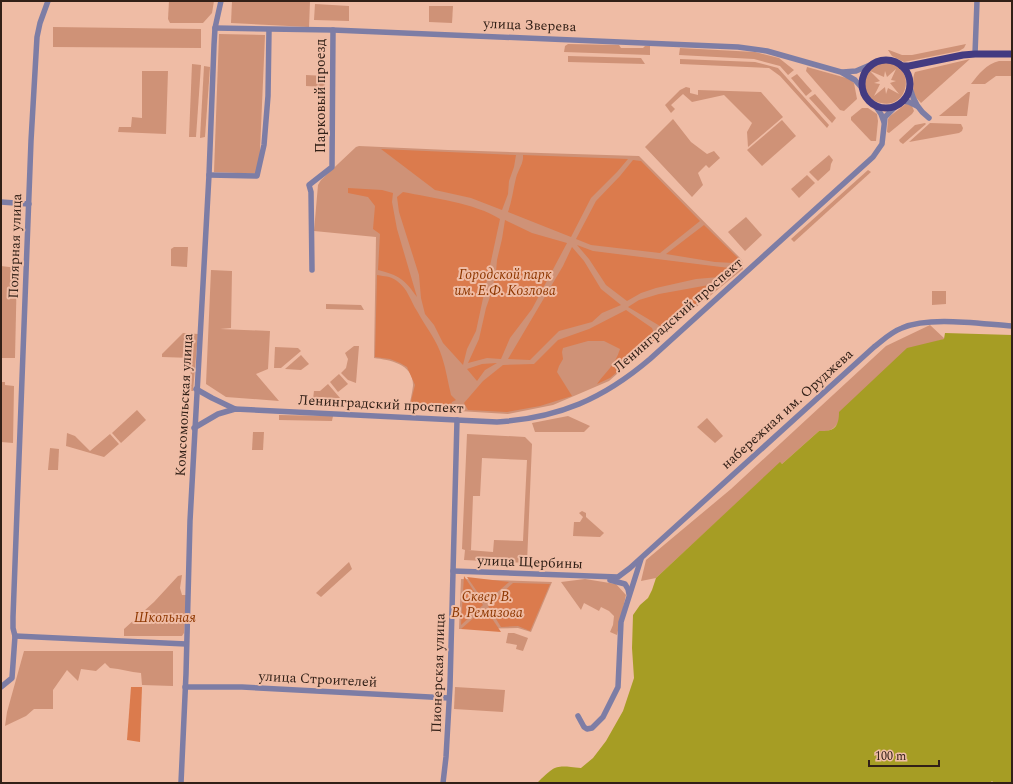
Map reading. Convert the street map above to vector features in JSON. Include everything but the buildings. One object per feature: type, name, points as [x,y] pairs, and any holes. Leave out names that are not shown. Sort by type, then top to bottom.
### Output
[{"type":"main road","points":[[902,66],[949,57],[975,54],[1012,54]]},
{"type":"main road","points":[[886,60],[902,66],[909,78],[910,88],[908,95],[903,101],[896,106],[887,109],[876,107],[867,100],[862,88],[863,76],[870,65],[875,62],[886,60]]},
{"type":"main road","points":[[909,78],[913,71],[922,63]]},
{"type":"street","name":"Полярная улица","points":[[1,687],[12,678],[15,636],[13,617],[37,37],[40,23],[48,1]]},
{"type":"street","name":"Комсомольская улица","points":[[181,783],[194,428],[209,175],[215,28],[221,1]]},
{"type":"street","points":[[975,54],[977,1]]},
{"type":"street","name":"улица Зверева","points":[[215,28],[333,30],[738,47],[767,51],[841,72],[855,80],[862,88]]},
{"type":"street","points":[[209,175],[257,176],[264,145],[268,96],[269,30]]},
{"type":"street","name":"Парковый проезд","points":[[312,270],[312,192],[309,185],[332,167],[333,30]]},
{"type":"street","name":"улица Зверева","points":[[841,72],[856,71],[870,65]]},
{"type":"street","points":[[910,88],[912,98],[929,118]]},
{"type":"street","points":[[903,101],[909,102],[919,108]]},
{"type":"street","points":[[884,122],[887,114],[896,106]]},
{"type":"street","points":[[876,107],[884,122]]},
{"type":"street","name":"Ленинградский проспект","points":[[235,409],[498,422],[517,420],[565,410],[600,394],[627,378],[664,346],[873,157],[882,144],[884,138],[884,122]]},
{"type":"street","points":[[1,202],[29,204]]},
{"type":"street","name":"набережная им. Оруджева","points":[[605,577],[618,577],[630,568],[874,347],[893,332],[910,325],[934,322],[1012,326]]},
{"type":"street","points":[[196,389],[235,409]]},
{"type":"street","points":[[194,428],[218,414],[235,409]]},
{"type":"street","name":"Пионерская улица","points":[[443,783],[450,698],[457,420]]},
{"type":"street","points":[[578,716],[584,727],[588,730],[592,728],[603,717],[618,687],[621,622],[641,558]]},
{"type":"street","points":[[630,568],[632,586]]},
{"type":"street","name":"улица Щербины","points":[[454,571],[605,577]]},
{"type":"street","points":[[605,577],[625,584],[629,595]]},
{"type":"street","points":[[15,636],[186,644]]},
{"type":"street","name":"улица Строителей","points":[[185,686],[236,687],[450,698]]},
{"type":"green space","points":[[169,1],[214,1],[212,13],[203,23],[170,23],[168,19]]},
{"type":"green space","points":[[232,1],[310,1],[309,27],[231,23]]},
{"type":"green space","points":[[315,4],[349,6],[349,21],[314,20]]},
{"type":"green space","points":[[429,6],[453,6],[452,23],[429,22]]},
{"type":"green space","points":[[53,27],[201,29],[201,48],[53,47]]},
{"type":"green space","points":[[219,34],[265,35],[259,174],[214,172]]},
{"type":"green space","points":[[568,44],[619,45],[621,48],[643,48],[645,46],[650,46],[650,55],[564,52],[565,46]]},
{"type":"green space","points":[[966,44],[964,48],[959,51],[904,62],[892,56],[888,50],[902,55],[912,55]]},
{"type":"green space","points":[[680,48],[755,52],[779,58],[794,70],[788,75],[780,66],[754,59],[679,55]]},
{"type":"green space","points":[[568,56],[641,58],[645,64],[568,62]]},
{"type":"green space","points":[[680,59],[755,62],[778,68],[829,125],[827,128],[780,76],[769,68],[680,64]]},
{"type":"green space","points":[[970,59],[921,103],[913,94],[915,72]]},
{"type":"green space","points":[[999,61],[1012,61],[1012,76],[996,76],[985,84],[971,84],[990,64]]},
{"type":"green space","points":[[884,62],[895,65],[902,70],[905,78],[906,86],[903,94],[898,100],[891,103],[874,101],[867,94],[864,87],[867,73],[874,66]],"holes":[[[896,69],[891,80],[896,81],[890,83],[899,94],[888,88],[886,94],[885,87],[874,96],[880,84],[874,83],[880,81],[870,71],[884,77],[885,71],[887,77]]]},
{"type":"green space","points":[[192,64],[201,65],[196,137],[189,137]]},
{"type":"green space","points":[[204,66],[210,67],[205,137],[200,138]]},
{"type":"green space","points":[[807,67],[850,79],[854,83],[857,99],[844,111],[840,110],[806,71]]},
{"type":"green space","points":[[142,71],[168,71],[166,134],[118,132],[119,127],[131,127],[132,117],[142,118]]},
{"type":"green space","points":[[797,74],[812,91],[806,96],[791,78]]},
{"type":"green space","points":[[306,75],[325,76],[325,87],[306,86]]},
{"type":"green space","points":[[686,87],[690,88],[690,93],[698,95],[698,90],[761,92],[783,117],[748,147],[747,132],[752,123],[724,95],[692,102],[683,94],[671,105],[675,109],[671,113],[665,105],[680,90]]},
{"type":"green space","points":[[968,92],[970,92],[967,116],[939,116]]},
{"type":"green space","points":[[815,94],[836,118],[832,123],[809,98]]},
{"type":"green space","points":[[907,103],[912,106],[914,111],[912,114],[889,133],[887,132],[888,119],[890,116]]},
{"type":"green space","points":[[862,108],[868,108],[877,114],[878,121],[876,141],[871,141],[851,120],[851,117]]},
{"type":"green space","points":[[673,119],[691,142],[707,154],[714,151],[720,158],[709,168],[706,165],[698,173],[703,185],[692,197],[645,147]]},
{"type":"green space","points":[[782,120],[796,136],[762,166],[747,150]]},
{"type":"green space","points":[[930,123],[961,124],[963,128],[959,133],[909,142]]},
{"type":"green space","points":[[926,124],[903,144],[900,142],[899,140],[915,125]]},
{"type":"green space","name":"Городской парк им. Е.Ф. Козлова","points":[[356,147],[639,156],[742,260],[743,269],[652,343],[609,381],[553,405],[508,414],[409,408],[413,386],[410,373],[400,364],[374,358],[376,237],[314,231],[318,185],[321,180]]},
{"type":"green space","points":[[381,149],[516,155],[509,181],[508,194],[502,210],[471,198],[435,190]]},
{"type":"green space","points":[[523,155],[628,159],[591,198],[571,237],[508,212],[516,178],[523,161]]},
{"type":"green space","points":[[829,155],[833,160],[830,170],[818,181],[809,172]]},
{"type":"green space","points":[[633,160],[641,161],[700,221],[660,253],[591,245],[576,239],[596,201]]},
{"type":"green space","points":[[868,170],[871,172],[794,242],[791,239]]},
{"type":"green space","points":[[807,175],[815,183],[799,198],[791,189]]},
{"type":"green space","points":[[348,188],[382,190],[393,193],[392,202],[397,229],[417,297],[409,286],[401,279],[378,270],[380,234],[373,229],[375,206],[368,197],[348,193]]},
{"type":"green space","points":[[403,192],[466,205],[490,213],[500,219],[476,331],[467,349],[463,365],[443,343],[434,325],[425,314],[421,298],[419,275],[399,212],[397,197]]},
{"type":"green space","points":[[746,217],[762,235],[745,251],[728,232]]},
{"type":"green space","points":[[505,220],[532,233],[567,243],[532,309],[510,338],[501,359],[487,358],[468,363],[479,339],[486,308],[491,294]]},
{"type":"green space","points":[[704,225],[739,259],[734,263],[715,262],[666,254]]},
{"type":"green space","points":[[577,245],[593,251],[729,268],[719,277],[696,279],[656,288],[641,293],[627,301],[606,285],[589,259]]},
{"type":"green space","points":[[174,247],[188,247],[187,267],[171,266],[171,249]]},
{"type":"green space","points":[[572,247],[584,261],[601,289],[621,305],[602,313],[592,322],[559,331],[530,360],[508,359],[563,266]]},
{"type":"green space","points":[[1,266],[17,268],[15,358],[1,358]]},
{"type":"green space","points":[[738,269],[665,329],[628,307],[639,300],[659,294],[709,285],[722,280],[732,270]]},
{"type":"green space","points":[[211,270],[232,271],[231,328],[220,329],[270,331],[268,369],[256,374],[279,401],[226,397],[206,384]]},
{"type":"green space","points":[[377,275],[387,276],[401,284],[431,333],[440,351],[451,395],[456,400],[452,402],[449,410],[410,405],[415,385],[407,367],[390,359],[375,357]]},
{"type":"green space","points":[[932,291],[946,291],[946,304],[932,305]]},
{"type":"green space","points":[[326,304],[361,305],[364,310],[326,309]]},
{"type":"green space","points":[[626,310],[652,328],[656,339],[610,378],[597,384],[613,364],[620,349],[604,341],[588,341],[563,348],[563,359],[557,372],[572,396],[540,406],[507,412],[468,410],[464,403],[483,381],[503,365],[534,364],[558,340],[589,329]]},
{"type":"green space","points":[[930,325],[945,339],[931,343],[839,421],[833,428],[828,431],[819,431],[782,464],[780,463],[656,578],[641,581],[646,560],[731,489],[886,346]]},
{"type":"green space","points":[[183,333],[198,334],[193,391],[189,391],[192,358],[162,357],[162,354]]},
{"type":"green space","points":[[354,346],[359,346],[356,383],[348,380],[341,373],[346,368],[348,359],[345,353]]},
{"type":"green space","points":[[275,347],[298,348],[301,351],[281,368],[274,368]]},
{"type":"green space","points":[[301,355],[309,364],[301,370],[285,369]]},
{"type":"green space","points":[[497,363],[485,370],[477,381],[467,369],[482,364]]},
{"type":"green space","points":[[339,374],[348,384],[338,392],[330,382]]},
{"type":"green space","points":[[1,382],[5,382],[5,385],[14,386],[13,443],[1,442]]},
{"type":"green space","points":[[328,384],[340,398],[337,400],[313,399],[314,391],[320,391]]},
{"type":"green space","points":[[137,410],[146,420],[121,443],[112,433]]},
{"type":"green space","points":[[279,415],[333,416],[332,421],[279,420]]},
{"type":"green space","points":[[568,416],[590,426],[584,432],[535,432],[532,423]]},
{"type":"green space","points":[[707,418],[723,436],[715,443],[697,427]]},
{"type":"green space","points":[[253,432],[264,432],[263,450],[252,450]]},
{"type":"green space","points":[[67,433],[75,436],[90,451],[110,434],[119,444],[104,457],[66,446]]},
{"type":"green space","points":[[467,434],[525,437],[532,444],[527,563],[464,560],[465,550],[462,549]],"holes":[[[482,458],[527,460],[523,541],[494,540],[493,552],[468,550],[471,550],[473,496],[480,496]]]},
{"type":"green space","points":[[50,448],[59,449],[58,470],[48,470]]},
{"type":"green space","points":[[582,511],[586,513],[586,517],[604,533],[600,537],[573,536],[574,522],[580,522],[583,517],[579,513]]},
{"type":"green space","points":[[349,562],[352,569],[321,597],[316,593]]},
{"type":"green space","name":"Школьная","points":[[182,575],[180,588],[182,595],[187,595],[184,633],[182,636],[124,636],[124,629],[154,602],[178,576]]},
{"type":"green space","points":[[464,576],[483,605],[461,625]]},
{"type":"green space","points":[[467,577],[509,582],[485,603]]},
{"type":"green space","name":"Сквер В. В. Ремизова","points":[[461,579],[552,582],[531,632],[518,628],[459,629]]},
{"type":"green space","points":[[585,579],[616,584],[626,595],[617,635],[610,632],[613,625],[614,616],[609,611],[601,607],[599,611],[584,603],[581,610],[561,582]]},
{"type":"green space","points":[[513,583],[550,584],[530,631],[518,626],[501,627],[488,606]]},
{"type":"green space","points":[[485,608],[501,632],[461,629]]},
{"type":"green space","points":[[508,633],[514,633],[528,638],[523,651],[516,649],[517,645],[506,643]]},
{"type":"green space","points":[[24,651],[173,651],[173,686],[142,685],[141,673],[110,668],[105,663],[96,671],[81,669],[78,681],[67,670],[53,690],[53,709],[34,709],[26,716],[5,726],[7,712]]},
{"type":"green space","points":[[131,687],[142,687],[140,742],[127,740]]},
{"type":"green space","points":[[455,687],[505,690],[503,712],[454,709]]},
{"type":"shaded area","points":[[945,333],[1012,335],[1012,783],[994,783],[992,781],[990,783],[537,783],[556,768],[581,768],[593,758],[606,741],[623,711],[634,678],[632,648],[633,615],[640,605],[648,598],[656,578],[780,462],[782,464],[819,431],[828,431],[835,428],[839,417],[839,412],[907,348],[944,339]]}]
